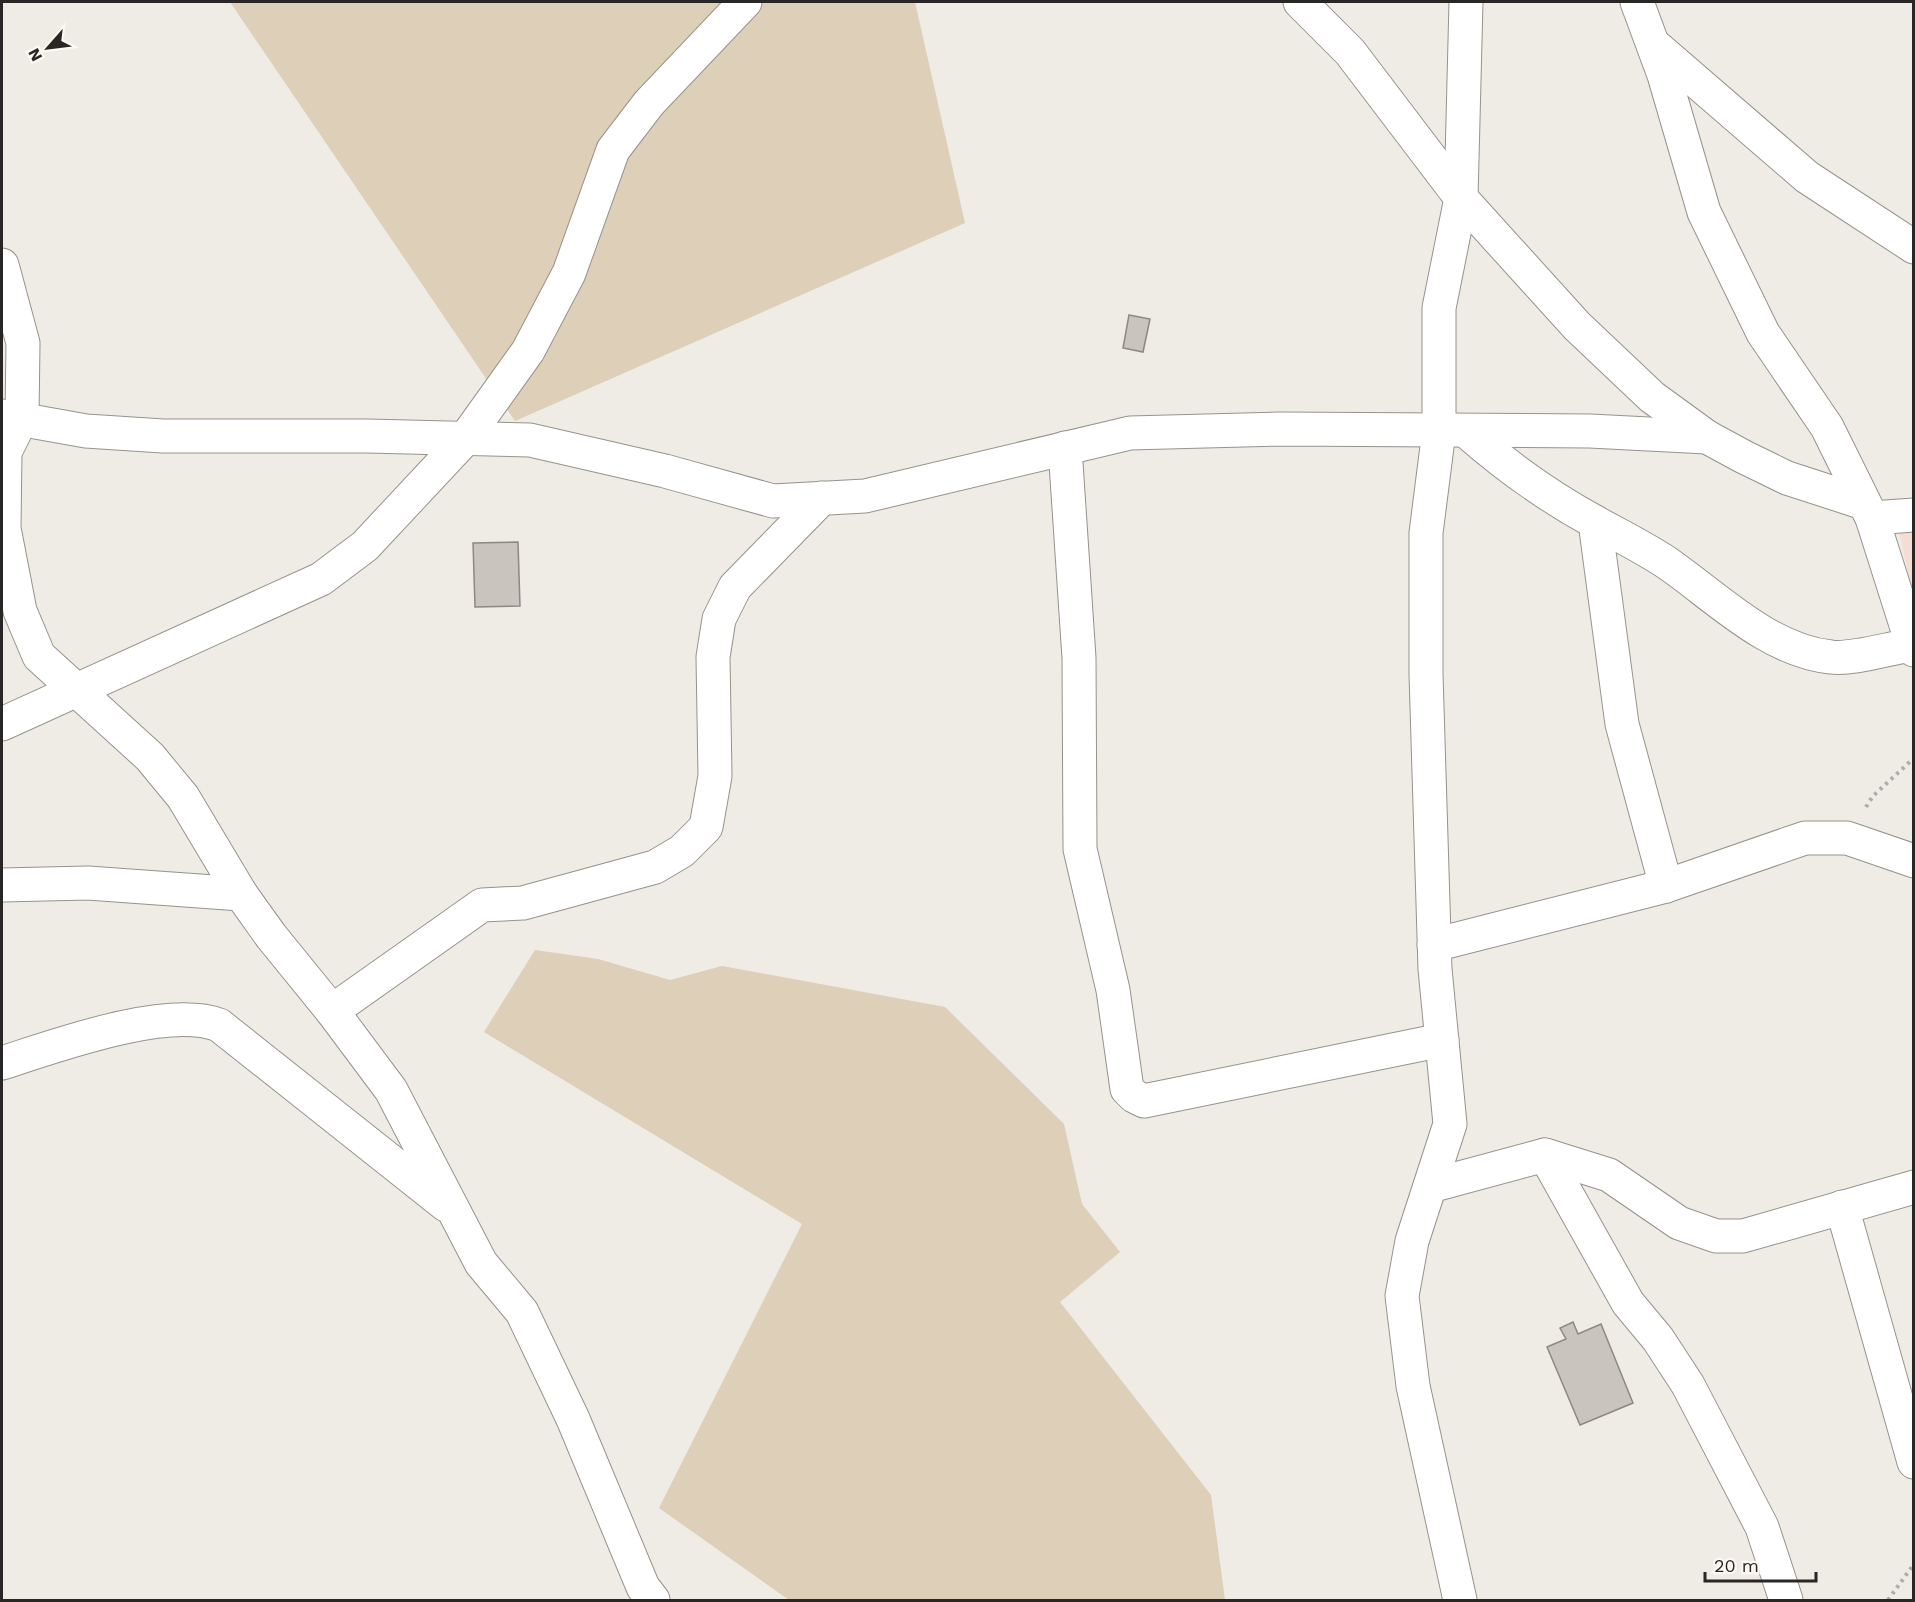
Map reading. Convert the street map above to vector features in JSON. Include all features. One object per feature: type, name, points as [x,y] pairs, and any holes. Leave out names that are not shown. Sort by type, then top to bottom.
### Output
[{"type":"street","points":[[2,724],[321,579],[365,546],[465,438],[528,351],[569,273],[613,150],[649,103],[745,2]]},
{"type":"street","points":[[1300,2],[1350,52],[1461,198],[1577,326],[1652,397],[1707,437],[1787,478],[1868,510],[1914,515]]},
{"type":"street","points":[[1460,1600],[1413,1386],[1402,1296],[1412,1241],[1450,1124],[1434,945],[1426,674],[1426,533],[1453,431],[1439,308],[1461,198],[1466,2]]},
{"type":"street","points":[[1453,431],[1549,497],[1667,563],[1754,626],[1813,655],[1834,658],[1913,647],[1868,510],[1827,428],[1763,333],[1704,212],[1664,75],[1637,2]]},
{"type":"street","points":[[1652,42],[1808,177],[1914,247]]},
{"type":"street","points":[[2,264],[23,343],[5,452],[4,528],[20,611],[39,656],[150,757],[183,798],[241,894],[271,936],[332,1011],[391,1090],[481,1263],[522,1312],[573,1419],[644,1587],[653,1600]]},
{"type":"street","points":[[12,417],[86,431],[163,436],[367,436],[530,440],[665,471],[773,501],[865,496],[1130,433],[1279,429],[1590,431],[1707,437]]},
{"type":"street","points":[[1065,448],[1078,658],[1080,849],[1113,990],[1128,1089],[1134,1096],[1144,1101],[1442,1040]]},
{"type":"street","points":[[332,1011],[482,905],[523,903],[655,867],[682,851],[706,827],[716,776],[713,657],[719,619],[735,586],[822,498]]},
{"type":"street","points":[[1595,522],[1622,724],[1666,886]]},
{"type":"street","points":[[1434,945],[1666,886],[1805,838],[1847,838],[1914,861]]},
{"type":"street","points":[[2,885],[88,883],[241,894]]},
{"type":"street","points":[[2,1063],[88,1035],[150,1022],[207,1020],[219,1025],[454,1212]]},
{"type":"street","points":[[1430,1186],[1545,1155],[1609,1175],[1679,1223],[1716,1236],[1743,1236],[1914,1187]]},
{"type":"street","points":[[1545,1155],[1628,1303],[1658,1339],[1688,1385],[1762,1527],[1786,1600]]},
{"type":"street","points":[[1842,1208],[1914,1462]]},
{"type":"path","points":[[1847,838],[1873,796],[1914,758]]},
{"type":"path","points":[[1888,1600],[1914,1564]]},
{"type":"shaded area","points":[[230,2],[915,2],[965,223],[515,421]]},
{"type":"shaded area","points":[[1913,519],[1913,595],[1897,522]]},
{"type":"shaded area","points":[[535,950],[598,959],[670,980],[722,966],[945,1007],[1064,1124],[1082,1204],[1120,1252],[1060,1302],[1211,1495],[1225,1600],[789,1600],[659,1508],[802,1224],[484,1032]]},
{"type":"building","points":[[1129,315],[1150,319],[1143,352],[1123,348]]},
{"type":"building","points":[[518,542],[520,606],[475,607],[473,543]]},
{"type":"building","points":[[1573,1322],[1578,1334],[1601,1324],[1633,1403],[1580,1425],[1547,1347],[1566,1339],[1560,1328]]}]
